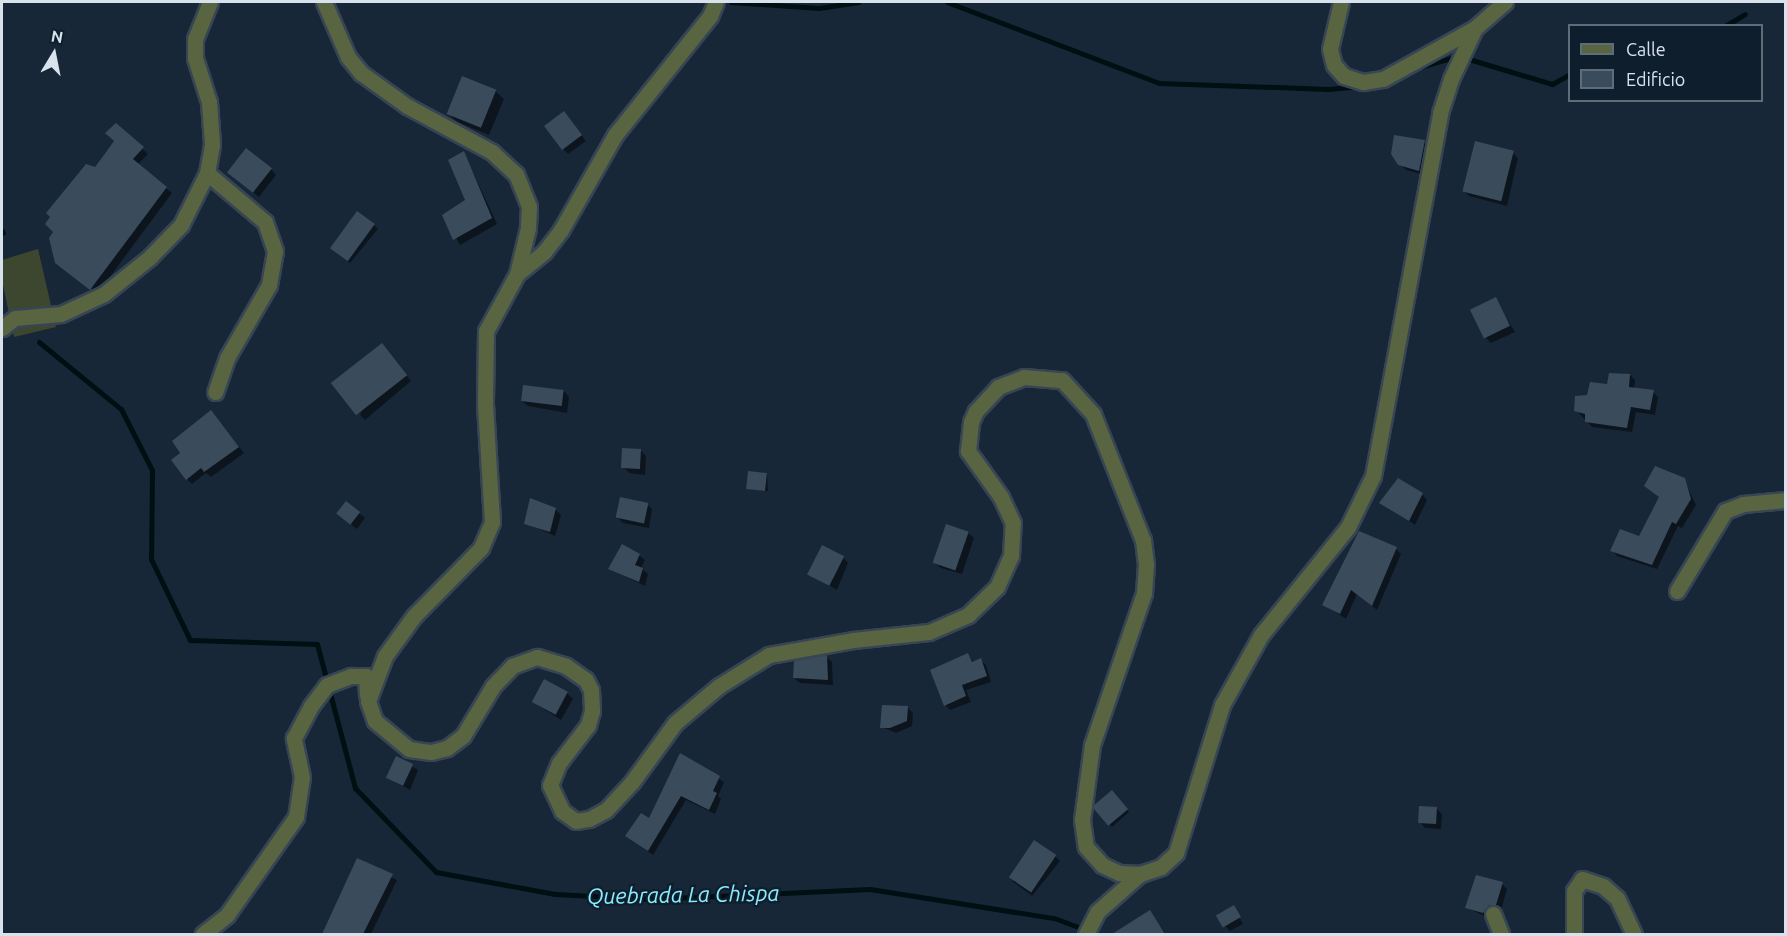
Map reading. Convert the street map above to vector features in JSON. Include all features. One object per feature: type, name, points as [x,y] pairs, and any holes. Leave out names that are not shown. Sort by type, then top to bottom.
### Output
[{"type":"street","points":[[2,328],[15,318],[61,314],[104,294],[150,257],[181,225],[207,173],[212,144],[209,102],[195,58],[195,39],[210,2]]},
{"type":"street","points":[[324,2],[348,57],[361,73],[407,106],[492,152],[516,174],[529,207],[528,228],[517,274],[486,331],[485,404],[492,522],[481,548],[414,616],[385,656],[368,701]]},
{"type":"street","points":[[517,274],[544,252],[561,230],[615,135],[710,16],[716,2]]},
{"type":"street","points":[[1341,2],[1330,50],[1334,65],[1344,76],[1364,82],[1383,79],[1475,28],[1505,2]]},
{"type":"street","points":[[203,934],[227,915],[296,817],[302,777],[294,738],[318,697],[338,681],[366,676],[368,701],[375,721],[387,734],[409,749],[432,752],[447,748],[463,736],[493,686],[512,666],[537,657],[578,672],[591,690],[592,711],[588,725],[559,763],[550,785],[562,811],[576,821],[589,819],[606,810],[632,782],[675,723],[719,686],[769,655],[842,641],[929,632],[968,615],[997,587],[1011,556],[1012,523],[1001,496],[968,451],[971,422],[976,411],[998,387],[1024,377],[1062,380],[1093,414],[1143,540],[1146,564],[1144,593],[1092,745],[1082,820],[1086,847],[1102,865],[1119,873],[1140,874],[1161,867],[1176,854],[1222,705],[1261,635],[1348,527],[1373,476],[1440,113],[1451,79],[1475,28]]},
{"type":"street","points":[[207,173],[265,222],[275,251],[269,285],[227,357],[215,392]]},
{"type":"street","points":[[1677,591],[1725,511],[1743,504],[1785,500]]},
{"type":"street","points":[[1086,934],[1093,920],[1140,874]]},
{"type":"street","points":[[1574,934],[1574,891],[1582,879],[1604,886],[1617,897],[1634,934]]},
{"type":"street","points":[[1493,914],[1501,934]]},
{"type":"green space","points":[[38,249],[56,327],[14,337],[2,280],[2,260]]},
{"type":"building","points":[[462,76],[496,90],[481,128],[447,114]]},
{"type":"building","points":[[564,111],[582,135],[562,150],[544,126]]},
{"type":"building","points":[[116,123],[144,147],[133,159],[167,187],[90,290],[55,263],[49,238],[53,232],[45,224],[50,217],[46,213],[86,164],[95,167],[114,141],[105,133]]},
{"type":"building","points":[[1394,135],[1425,140],[1419,171],[1398,165],[1391,154]]},
{"type":"building","points":[[1475,141],[1514,151],[1501,201],[1462,191]]},
{"type":"building","points":[[246,148],[272,168],[253,193],[227,172]]},
{"type":"building","points":[[464,151],[492,218],[453,240],[442,215],[465,200],[448,160]]},
{"type":"building","points":[[357,211],[375,224],[348,261],[330,248]]},
{"type":"building","points":[[1496,297],[1510,326],[1484,338],[1470,310]]},
{"type":"building","points":[[382,343],[407,375],[356,415],[331,383]]},
{"type":"building","points":[[1609,373],[1630,374],[1629,387],[1654,390],[1650,410],[1631,407],[1627,428],[1585,422],[1585,414],[1574,411],[1575,396],[1587,395],[1590,382],[1607,384]]},
{"type":"building","points":[[523,385],[564,390],[562,406],[521,401]]},
{"type":"building","points":[[211,410],[239,447],[204,472],[201,468],[186,480],[171,460],[180,453],[172,441]]},
{"type":"building","points":[[622,448],[641,449],[640,469],[621,468]]},
{"type":"building","points":[[1655,466],[1685,478],[1691,499],[1676,524],[1672,522],[1652,565],[1610,551],[1620,529],[1639,536],[1659,497],[1644,486]]},
{"type":"building","points":[[748,471],[767,473],[765,491],[746,489]]},
{"type":"building","points":[[1398,478],[1423,493],[1409,521],[1379,503]]},
{"type":"building","points":[[620,497],[648,503],[644,524],[616,518]]},
{"type":"building","points":[[530,498],[556,508],[550,532],[524,524]]},
{"type":"building","points":[[346,501],[360,512],[350,525],[336,514]]},
{"type":"building","points":[[946,524],[969,532],[955,571],[933,563]]},
{"type":"building","points":[[1359,531],[1397,547],[1372,606],[1351,590],[1340,614],[1322,605]]},
{"type":"building","points":[[622,544],[640,554],[635,565],[643,568],[639,582],[608,569]]},
{"type":"building","points":[[822,545],[844,556],[829,586],[807,574]]},
{"type":"building","points":[[968,653],[972,662],[981,658],[987,676],[962,685],[966,696],[944,706],[930,670]]},
{"type":"building","points":[[827,655],[828,680],[793,678],[794,661]]},
{"type":"building","points":[[544,679],[568,692],[556,715],[532,702]]},
{"type":"building","points":[[882,705],[908,706],[907,721],[890,728],[880,728]]},
{"type":"building","points":[[680,753],[720,776],[713,791],[717,793],[709,810],[681,796],[648,851],[625,836],[641,813],[649,818]]},
{"type":"building","points":[[396,756],[413,764],[403,786],[386,778]]},
{"type":"building","points":[[1112,790],[1128,809],[1108,826],[1092,807]]},
{"type":"building","points":[[1419,806],[1437,807],[1436,824],[1418,823]]},
{"type":"building","points":[[1034,840],[1056,855],[1031,892],[1009,877]]},
{"type":"building","points":[[357,858],[393,874],[363,934],[322,934]]},
{"type":"building","points":[[1476,875],[1503,882],[1496,905],[1489,905],[1483,913],[1465,908]]},
{"type":"building","points":[[1234,905],[1241,917],[1223,928],[1216,916]]},
{"type":"building","points":[[1150,910],[1165,934],[1112,934]]},
{"type":"waterway","points":[[731,2],[819,8],[859,2]]},
{"type":"waterway","points":[[947,2],[1159,83],[1328,89],[1360,86]]},
{"type":"waterway","points":[[1728,24],[1745,14]]},
{"type":"waterway","points":[[1416,68],[1452,58]]},
{"type":"waterway","points":[[1472,60],[1552,84],[1568,75]]},
{"type":"waterway","name":"Quebrada La Chispa","points":[[39,342],[121,409],[152,470],[151,559],[190,640],[317,644],[355,788],[436,872],[555,894],[650,899],[870,889],[1054,918],[1097,934]]}]
